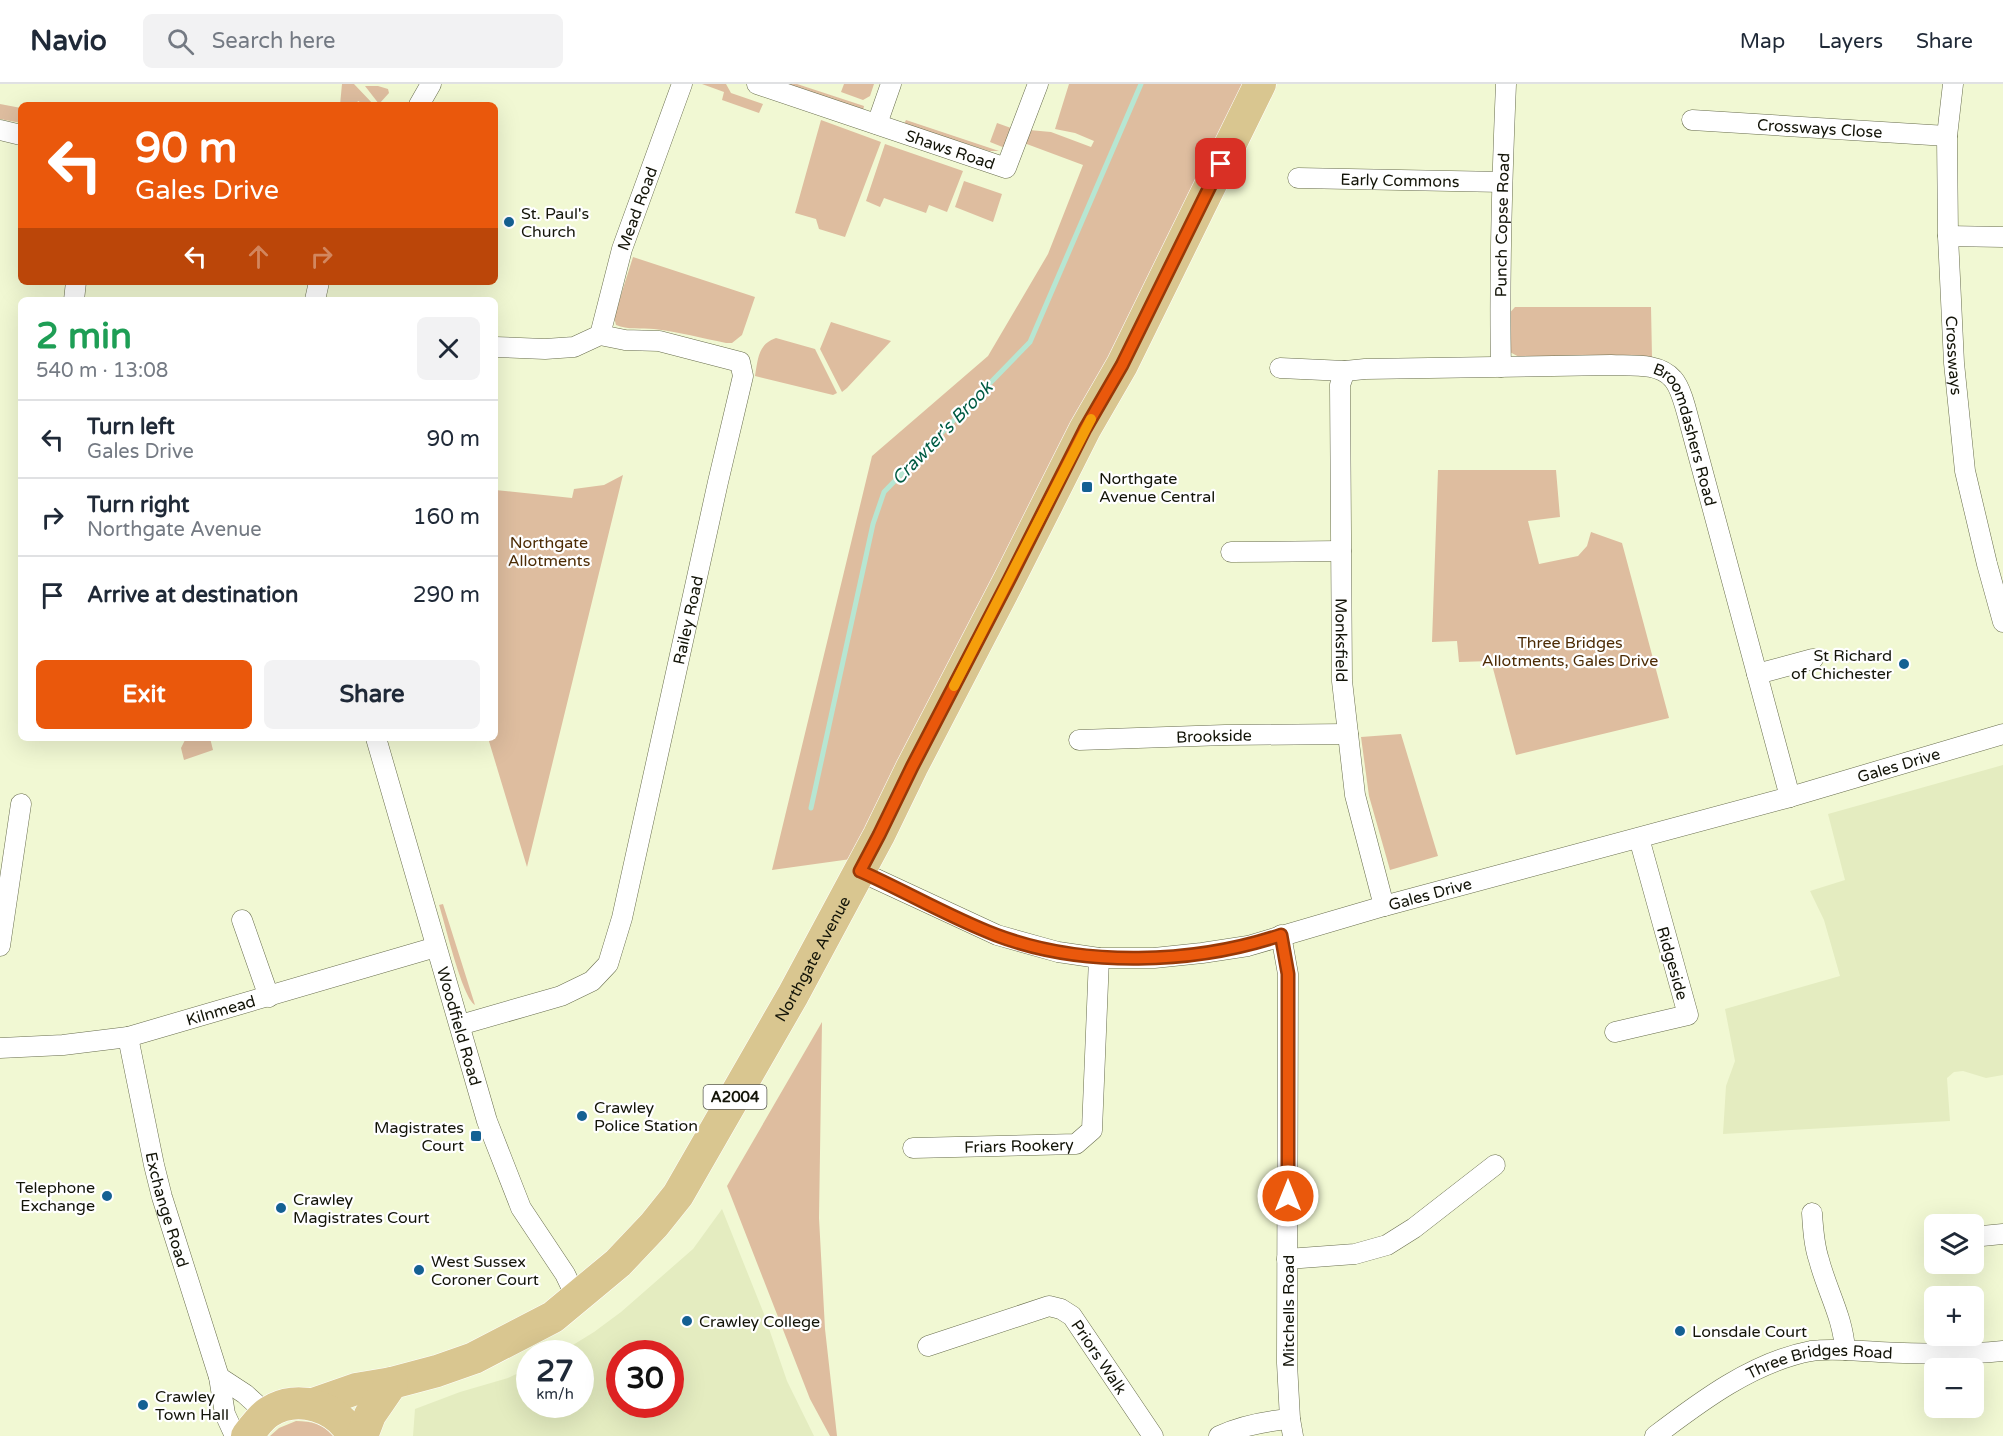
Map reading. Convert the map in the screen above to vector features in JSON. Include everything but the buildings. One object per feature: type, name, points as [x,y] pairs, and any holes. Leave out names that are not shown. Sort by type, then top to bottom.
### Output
[{"type":"main road","name":"Northgate Avenue","points":[[257,1425],[293,1403],[313,1404],[356,1389],[392,1383],[474,1358],[553,1317],[618,1263],[654,1225],[678,1195],[793,995],[879,835],[1085,429],[1122,365],[1260,84]]},
{"type":"main road","points":[[362,1436],[370,1415],[392,1383]]},
{"type":"main road","points":[[313,1404],[331,1411],[343,1421],[353,1436]]},
{"type":"street","points":[[420,102],[431,84]]},
{"type":"street","name":"Mead Road","points":[[600,335],[622,249],[682,84]]},
{"type":"street","name":"Shaws Road","points":[[757,84],[1006,168],[1038,84]]},
{"type":"street","points":[[877,124],[891,84]]},
{"type":"street","name":"Punch Copse Road","points":[[1501,366],[1502,183],[1506,84]]},
{"type":"street","name":"Crossways","points":[[1953,84],[1947,136],[1948,236],[1954,363],[1965,471],[1997,575],[2003,622]]},
{"type":"street","name":"Crossways Close","points":[[1692,120],[1947,136]]},
{"type":"street","points":[[0,130],[18,134]]},
{"type":"street","name":"Early Commons","points":[[1298,178],[1502,183]]},
{"type":"street","points":[[1948,236],[2003,237]]},
{"type":"street","points":[[498,347],[545,349],[574,347],[600,335]]},
{"type":"street","name":"Railey Road","points":[[460,1025],[572,992],[592,981],[608,964],[622,918],[743,376],[740,362],[658,341],[625,340],[600,335]]},
{"type":"street","name":"Broomdashers Road","points":[[1280,368],[1345,372],[1365,369],[1501,366],[1645,366],[1662,370],[1674,380],[1691,428],[1790,797]]},
{"type":"street","name":"Monksfield","points":[[1345,372],[1340,385],[1342,681],[1355,795],[1384,906]]},
{"type":"street","points":[[1231,552],[1341,551]]},
{"type":"street","points":[[1757,674],[1813,659]]},
{"type":"street","name":"Brookside","points":[[1078,740],[1348,734]]},
{"type":"street","name":"Gales Drive","points":[[860,871],[997,935],[1058,952],[1099,958],[1154,958],[1202,953],[1248,946],[1384,906],[1790,797],[2003,734]]},
{"type":"street","name":"Woodfield Road","points":[[377,741],[487,1121],[521,1208],[565,1274],[577,1299]]},
{"type":"street","points":[[0,946],[21,804]]},
{"type":"street","name":"Ridgeside","points":[[1615,1032],[1696,1013],[1639,838]]},
{"type":"street","points":[[242,920],[269,997]]},
{"type":"street","name":"Mitchells Road","points":[[1281,935],[1288,974],[1287,1363],[1292,1427]]},
{"type":"street","name":"Kilnmead","points":[[0,1048],[63,1045],[128,1037],[436,947]]},
{"type":"street","name":"Friars Rookery","points":[[913,1148],[1076,1144],[1092,1130],[1099,958]]},
{"type":"street","name":"Exchange Road","points":[[128,1037],[156,1176],[219,1377],[225,1414],[235,1436]]},
{"type":"street","points":[[1287,1259],[1355,1254],[1387,1245],[1414,1228],[1495,1165]]},
{"type":"street","points":[[1812,1213],[1819,1260],[1837,1309],[1845,1350]]},
{"type":"street","points":[[1984,1236],[2003,1234]]},
{"type":"street","name":"Priors Walk","points":[[928,1346],[1049,1306],[1061,1309],[1072,1316],[1154,1436]]},
{"type":"street","name":"Three Bridges Road","points":[[1656,1436],[1696,1405],[1768,1365],[1788,1357],[1813,1351],[1845,1350],[1930,1353],[2003,1351]]},
{"type":"street","points":[[219,1377],[245,1394],[257,1425]]},
{"type":"street","points":[[1219,1436],[1232,1430],[1272,1421],[1292,1427]]},
{"type":"shaded area","points":[[2003,765],[2003,1075],[1986,1078],[1963,1071],[1954,1072],[1947,1078],[1950,1121],[1723,1134],[1726,1086],[1735,1061],[1725,1009],[1840,976],[1824,920],[1810,891],[1845,880],[1828,814]]},
{"type":"shaded area","name":"Crawley College","points":[[722,1209],[764,1314],[787,1381],[814,1436],[413,1436],[415,1409],[516,1374],[516,1418],[594,1418],[594,1340],[581,1340],[621,1312],[693,1249]]},
{"type":"green space","points":[[342,84],[354,84],[371,102],[358,101],[340,102]]},
{"type":"green space","points":[[702,84],[726,84],[731,93],[763,104],[759,113],[722,100],[724,92]]},
{"type":"green space","points":[[783,84],[797,84],[864,106],[863,111]]},
{"type":"green space","points":[[844,84],[874,84],[870,96],[863,100],[841,92]]},
{"type":"green space","points":[[1069,84],[1248,84],[1202,181],[851,859],[772,870],[872,456],[988,356],[1048,254],[1083,165],[1024,143],[1029,130],[1051,132],[1091,147],[1094,141],[1075,133],[1055,129]]},
{"type":"green space","points":[[365,86],[388,89],[389,93],[381,102],[377,102]]},
{"type":"green space","points":[[0,104],[18,107],[18,122],[0,119]]},
{"type":"green space","points":[[821,120],[881,142],[845,237],[819,229],[816,219],[795,213]]},
{"type":"green space","points":[[906,120],[999,151],[989,151],[904,124]]},
{"type":"green space","points":[[997,123],[1011,128],[1005,148],[990,142]]},
{"type":"green space","points":[[885,144],[963,171],[947,212],[929,205],[926,213],[884,198],[880,207],[866,201]]},
{"type":"green space","points":[[964,181],[1002,194],[993,222],[955,207]]},
{"type":"green space","points":[[633,257],[755,297],[742,335],[732,343],[726,343],[654,329],[616,325],[614,317]]},
{"type":"green space","points":[[1515,307],[1651,307],[1652,357],[1521,358],[1508,351],[1506,317]]},
{"type":"green space","points":[[831,322],[891,341],[842,392],[820,349]]},
{"type":"green space","points":[[776,338],[815,349],[837,393],[833,395],[755,376],[762,348]]},
{"type":"green space","name":"Three Bridges Allotments, Gales Drive","points":[[1438,470],[1556,470],[1560,517],[1528,521],[1539,564],[1578,556],[1587,546],[1591,532],[1622,543],[1669,718],[1516,755],[1491,661],[1459,662],[1457,641],[1432,642]]},
{"type":"green space","name":"Northgate Allotments","points":[[623,475],[527,867],[489,741],[498,741],[498,490],[572,498],[574,489],[604,485]]},
{"type":"green space","points":[[1401,734],[1438,856],[1390,870],[1369,796],[1361,737]]},
{"type":"green space","points":[[184,741],[211,741],[213,750],[184,760],[181,748]]},
{"type":"green space","points":[[443,904],[475,1005],[465,989],[454,959],[439,905]]},
{"type":"green space","points":[[822,1022],[819,1218],[825,1329],[837,1436],[830,1436],[810,1399],[727,1186]]},
{"type":"green space","points":[[296,1421],[316,1424],[333,1436],[270,1436],[279,1428]]},
{"type":"waterway","name":"Crawter's Brook","points":[[811,808],[873,524],[884,492],[1030,342],[1141,84]]},
{"type":"slow traffic","points":[[954,686],[1091,419]]},
{"type":"place","name":"St. Paul's Church","points":[[509,222]]},
{"type":"place","name":"Northgate Avenue Central","points":[[1087,487]]},
{"type":"place","name":"St Richard of Chichester","points":[[1904,664]]},
{"type":"place","name":"Crawley Police Station","points":[[582,1116]]},
{"type":"place","name":"Magistrates Court","points":[[476,1136]]},
{"type":"place","name":"Telephone Exchange","points":[[107,1196]]},
{"type":"place","name":"Crawley Magistrates Court","points":[[281,1208]]},
{"type":"place","name":"West Sussex Coroner Court","points":[[419,1270]]},
{"type":"place","name":"Crawley College","points":[[687,1321]]},
{"type":"place","name":"Lonsdale Court","points":[[1680,1331]]},
{"type":"place","name":"Crawley Town Hall","points":[[143,1405]]},
{"type":"route","points":[[1221,164],[1122,365],[1085,429],[860,871],[997,935],[1058,952],[1099,958],[1154,958],[1248,946],[1281,935],[1288,974],[1288,1196]]}]
